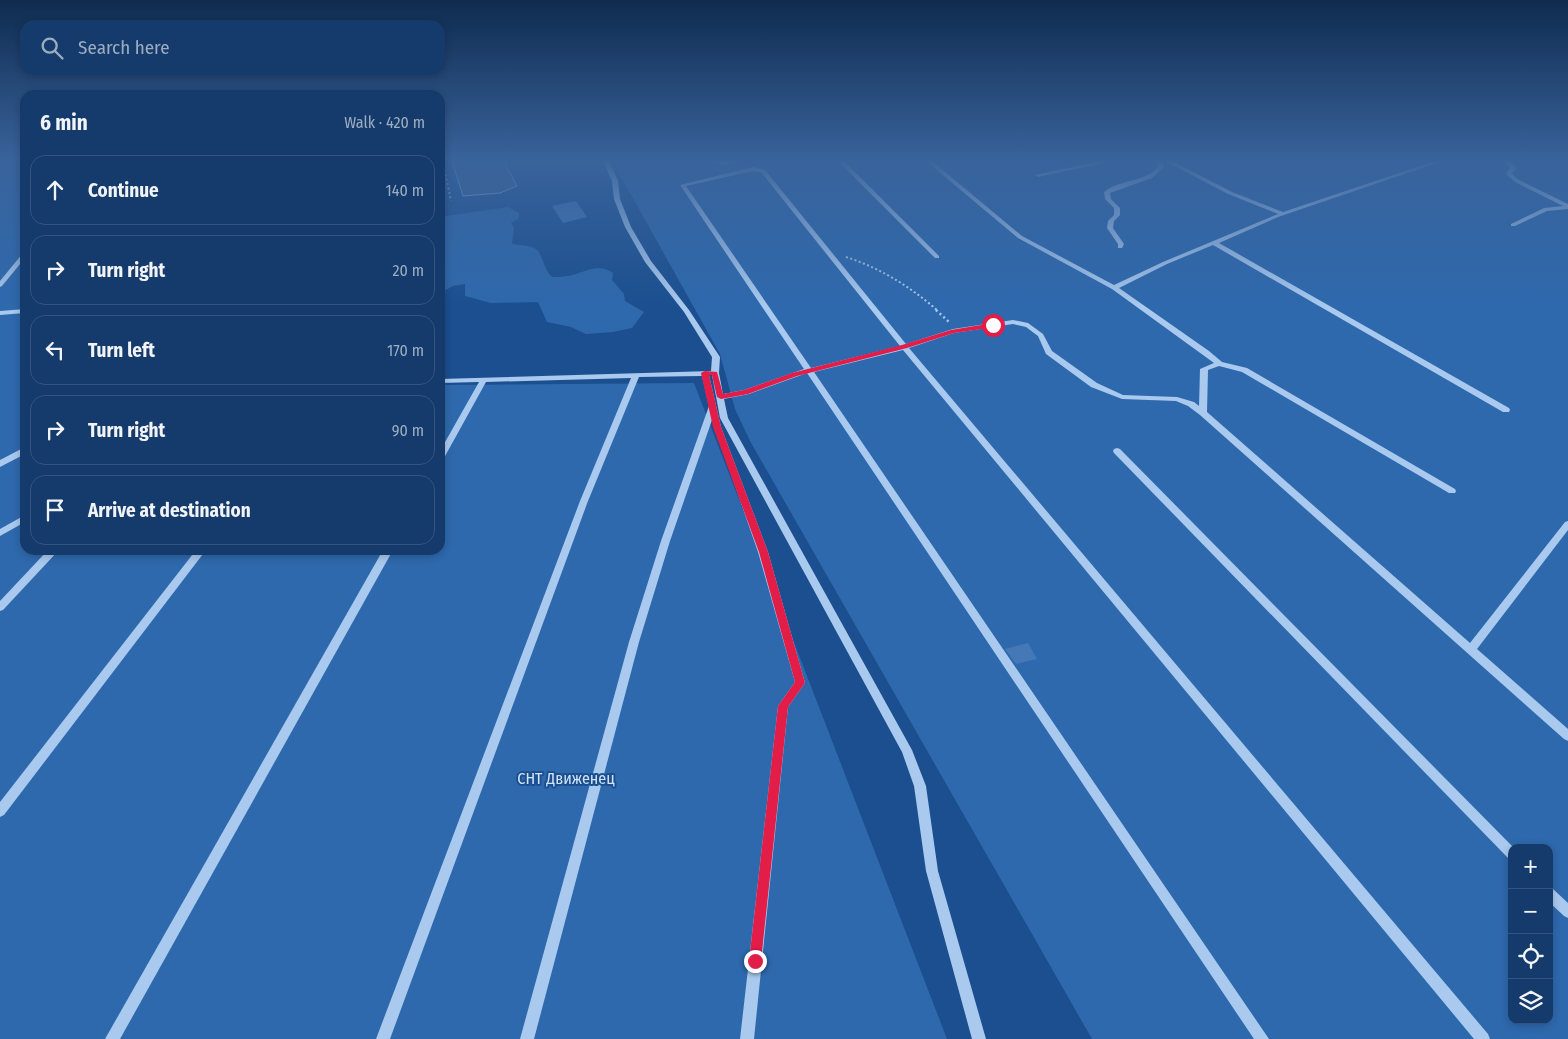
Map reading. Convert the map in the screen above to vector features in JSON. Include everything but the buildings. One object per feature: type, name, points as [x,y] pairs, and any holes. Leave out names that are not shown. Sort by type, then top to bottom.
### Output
[{"type":"street","points":[[621,209],[628,227],[648,262],[687,311],[716,357],[710,373],[712,406],[717,427],[764,552],[800,683],[783,706],[747,1039]]},
{"type":"street","points":[[700,209],[1262,1039]]},
{"type":"street","points":[[794,209],[905,347],[1483,1039]]},
{"type":"street","points":[[889,209],[937,257]]},
{"type":"street","points":[[987,209],[1020,237],[1114,288],[1219,364],[1244,370],[1452,491]]},
{"type":"street","points":[[1117,209],[1117,215],[1111,221],[1110,228],[1121,244],[1120,247]]},
{"type":"street","points":[[1272,209],[1284,214]]},
{"type":"street","points":[[1114,288],[1215,243],[1297,209]]},
{"type":"street","points":[[1513,225],[1545,209]]},
{"type":"street","points":[[1215,243],[1506,410]]},
{"type":"street","points":[[0,285],[20,260]]},
{"type":"street","points":[[0,313],[20,311]]},
{"type":"street","points":[[721,397],[746,392],[769,382],[905,347],[946,334],[1013,322],[1028,325],[1041,335],[1049,352],[1094,385],[1122,397],[1177,399],[1191,404],[1203,413],[1568,736]]},
{"type":"street","points":[[1203,413],[1204,369],[1219,364]]},
{"type":"street","points":[[445,381],[710,373]]},
{"type":"street","points":[[710,373],[721,397],[724,418],[907,750],[920,786],[932,871],[979,1039]]},
{"type":"street","points":[[383,1039],[584,501],[636,375]]},
{"type":"street","points":[[445,449],[484,379]]},
{"type":"street","points":[[527,1039],[617,702],[679,498],[712,406]]},
{"type":"street","points":[[1117,451],[1508,850]]},
{"type":"street","points":[[0,464],[20,453]]},
{"type":"street","points":[[0,533],[20,521]]},
{"type":"street","points":[[1471,650],[1568,524]]},
{"type":"street","points":[[0,608],[49,555]]},
{"type":"street","points":[[0,811],[197,555]]},
{"type":"street","points":[[112,1039],[385,555]]},
{"type":"lane","points":[[1553,896],[1568,912]]},
{"type":"path","points":[[823,246],[841,255],[867,264],[912,290],[940,312],[950,324],[951,327],[946,334]]},
{"type":"green space","name":"СНТ Движенец","points":[[0,209],[20,209],[20,555],[445,555],[445,385],[694,383],[947,1039],[0,1039]]},
{"type":"green space","points":[[491,209],[513,209],[519,213],[519,218],[511,223],[514,228],[512,244],[536,249],[552,277],[568,276],[596,268],[607,270],[613,273],[612,280],[624,294],[625,301],[644,312],[632,328],[613,332],[586,334],[571,327],[547,322],[538,302],[491,303],[465,296],[465,284],[453,286],[445,290],[445,216]]},
{"type":"green space","points":[[639,209],[1568,209],[1568,1039],[1092,1039],[750,441],[735,409],[720,354]]},
{"type":"route","points":[[755,961],[783,706],[800,683],[764,552],[717,427],[705,373],[715,373],[721,397],[746,392],[795,374],[905,347],[953,331],[993,325]]}]
